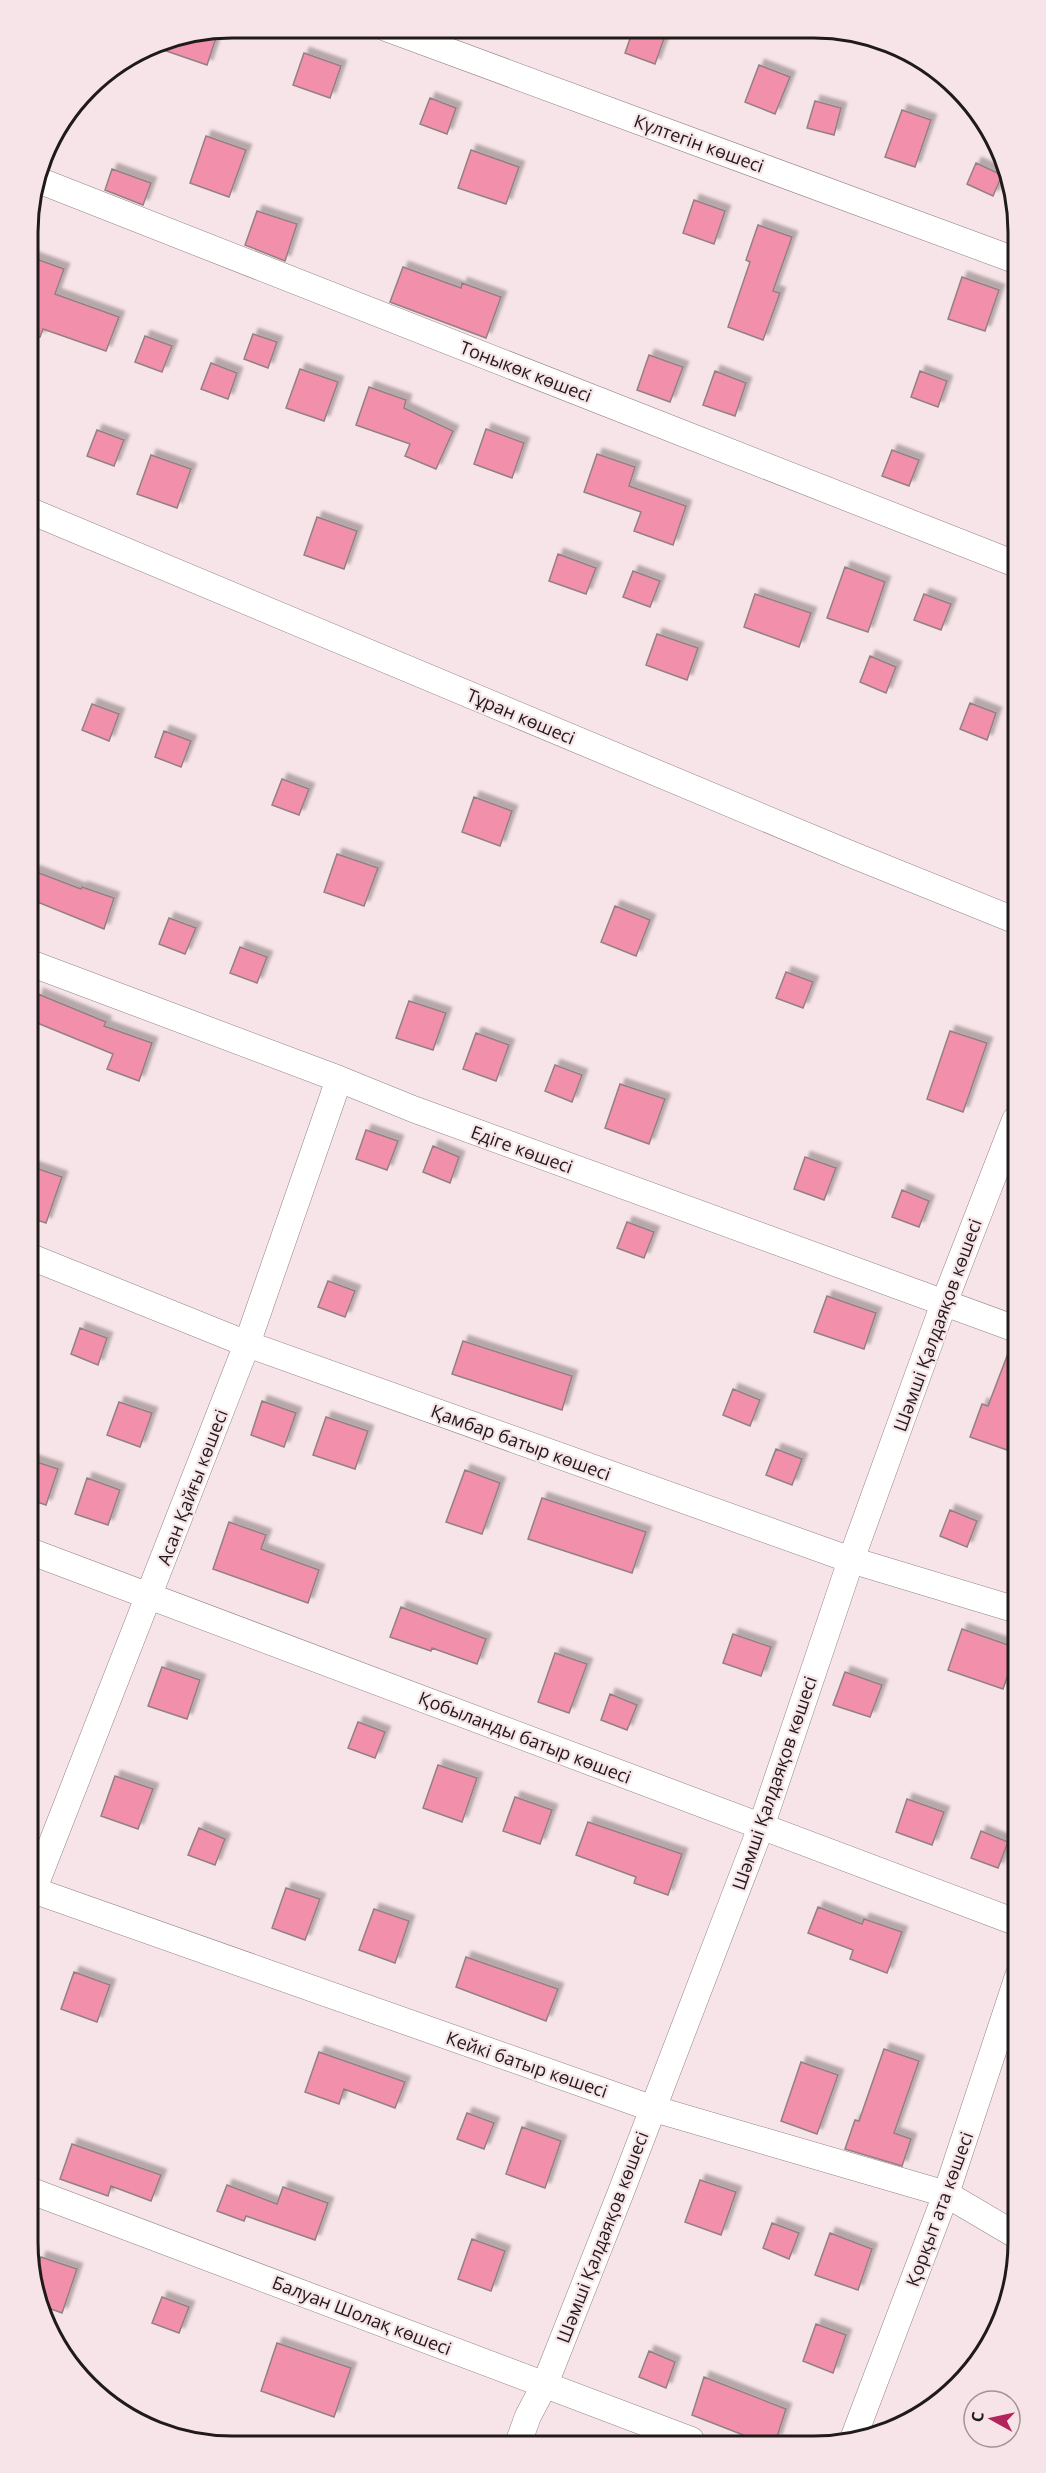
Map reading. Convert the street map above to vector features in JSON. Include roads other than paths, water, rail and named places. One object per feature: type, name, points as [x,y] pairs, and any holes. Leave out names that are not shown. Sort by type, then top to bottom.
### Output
[{"type":"street","name":"Күлтегін көшесі","points":[[413,38],[1008,258]]},
{"type":"street","name":"Тоныкөк көшесі","points":[[44,182],[1008,561]]},
{"type":"street","name":"Тұран көшесі","points":[[38,514],[848,853],[1008,918]]},
{"type":"street","name":"Едіге көшесі","points":[[38,966],[339,1078],[412,1109],[1008,1326]]},
{"type":"street","name":"Асан Қайғы көшесі","points":[[38,1877],[247,1344],[339,1078]]},
{"type":"street","name":"Шәмші Қалдаяқов көшесі","points":[[521,2436],[528,2416],[545,2384],[621,2192],[651,2108],[761,1827],[851,1560],[944,1303],[1008,1138]]},
{"type":"street","name":"Қамбар батыр көшесі","points":[[38,1260],[247,1344],[851,1560],[1008,1607]]},
{"type":"street","name":"Қобыланды батыр көшесі","points":[[38,1554],[1008,1919]]},
{"type":"street","name":"Кейкі батыр көшесі","points":[[38,1892],[651,2108],[946,2194],[1008,2232]]},
{"type":"street","name":"Қорқыт ата көшесі","points":[[857,2431],[946,2194],[1008,2006]]},
{"type":"street","name":"Балуан Шолақ көшесі","points":[[38,2194],[681,2436]]}]
